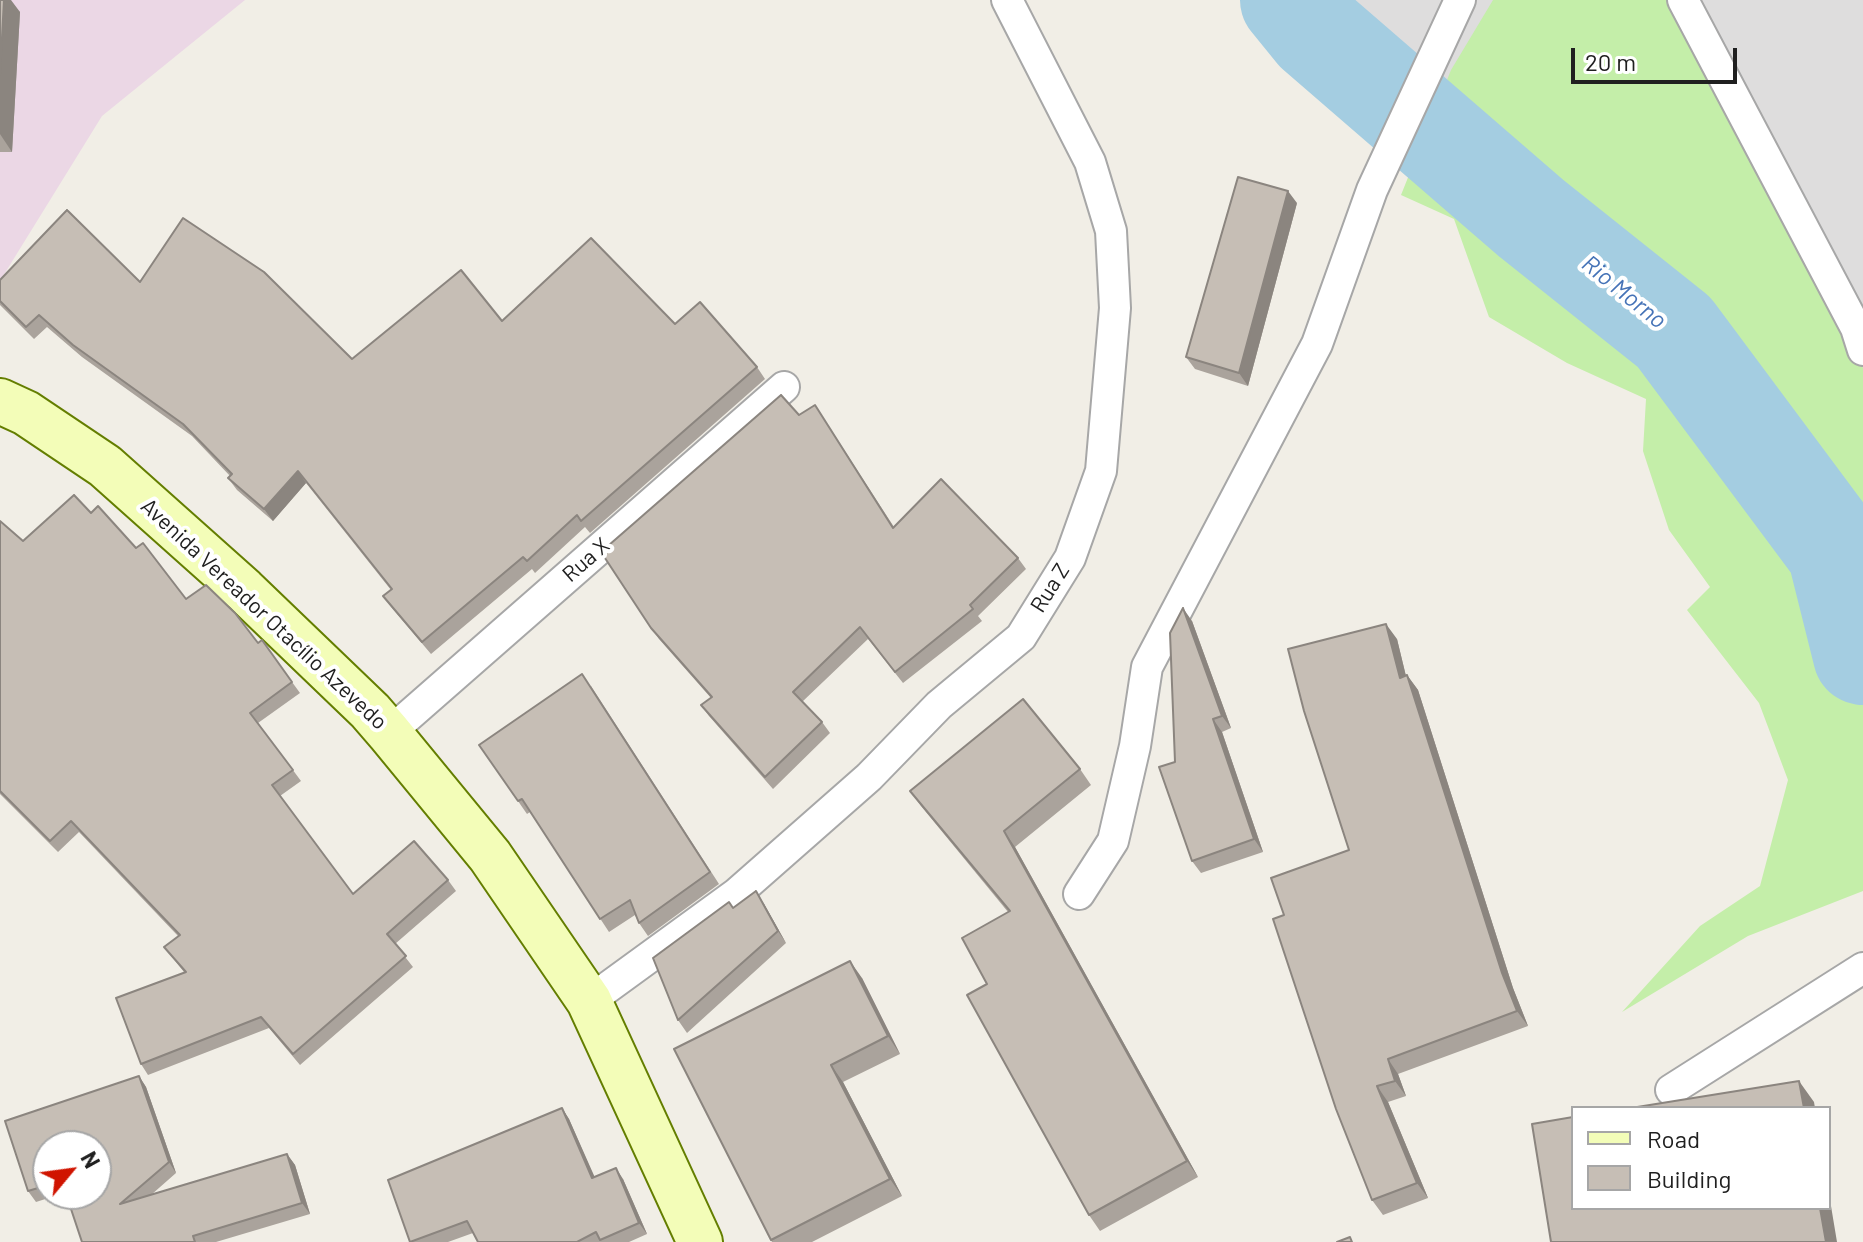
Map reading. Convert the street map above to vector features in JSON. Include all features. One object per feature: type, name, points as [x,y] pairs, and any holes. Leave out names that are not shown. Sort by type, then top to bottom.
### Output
[{"type":"main road","name":"Avenida Vereador Otacílio Azevedo","points":[[0,401],[26,413],[105,466],[244,590],[389,733],[490,856],[589,1001],[700,1242]]},
{"type":"lane","name":"Rua Z","points":[[589,1001],[736,894],[869,777],[939,705],[1021,637],[1070,558],[1101,471],[1115,308],[1111,231],[1090,162],[1007,0]]},
{"type":"lane","points":[[1079,894],[1113,841],[1135,746],[1147,667],[1317,344],[1372,190],[1460,0]]},
{"type":"lane","points":[[1683,0],[1856,328],[1863,350]]},
{"type":"lane","name":"Rua X","points":[[389,733],[784,387]]},
{"type":"lane","points":[[1671,1090],[1860,969]]},
{"type":"shaded area","points":[[0,0],[245,0],[102,116],[0,281]]},
{"type":"shaded area","points":[[1323,0],[1863,0],[1863,592],[1689,331],[1358,58]]},
{"type":"green space","points":[[1493,0],[1668,0],[1863,368],[1863,891],[1748,936],[1622,1012],[1700,926],[1760,886],[1788,780],[1759,703],[1687,610],[1710,587],[1669,530],[1643,451],[1646,399],[1567,363],[1489,317],[1454,219],[1401,195],[1451,70]]},
{"type":"building","points":[[0,0],[4,0],[0,75]]},
{"type":"building","points":[[1238,177],[1288,191],[1239,373],[1186,357]]},
{"type":"building","points":[[67,210],[140,282],[183,218],[264,272],[352,359],[461,270],[502,321],[591,238],[675,324],[700,302],[757,367],[581,521],[577,515],[527,561],[523,557],[422,642],[383,596],[392,589],[298,471],[264,509],[228,478],[232,474],[183,424],[73,345],[39,315],[26,327],[0,301],[0,280]]},
{"type":"building","points":[[781,395],[799,415],[815,405],[893,528],[941,479],[1018,558],[970,605],[973,609],[895,672],[860,627],[793,692],[822,722],[765,777],[701,705],[712,697],[651,628],[601,552]]},
{"type":"building","points":[[74,495],[91,513],[98,506],[136,548],[143,543],[186,599],[206,585],[235,613],[258,643],[262,640],[292,682],[250,713],[293,770],[272,785],[353,894],[414,841],[448,880],[387,934],[406,956],[293,1054],[261,1017],[141,1064],[116,998],[186,972],[164,947],[180,935],[71,821],[50,841],[0,791],[0,521],[23,541]]},
{"type":"building","points":[[1183,608],[1222,716],[1213,719],[1254,839],[1192,861],[1159,767],[1175,762],[1170,633]]},
{"type":"building","points":[[1386,624],[1400,678],[1407,675],[1502,973],[1517,1011],[1388,1059],[1395,1081],[1377,1086],[1417,1183],[1372,1200],[1336,1109],[1273,919],[1284,915],[1271,878],[1349,850],[1304,711],[1288,649]]},
{"type":"building","points":[[582,674],[710,872],[639,923],[630,900],[600,919],[522,799],[518,801],[479,745]]},
{"type":"building","points":[[1023,699],[1080,769],[1004,831],[1187,1161],[1089,1215],[967,995],[987,984],[962,938],[1010,911],[910,791]]},
{"type":"building","points":[[756,891],[778,931],[678,1020],[653,958],[729,902],[733,908]]},
{"type":"building","points":[[850,961],[888,1036],[831,1065],[890,1179],[771,1240],[674,1049]]},
{"type":"building","points":[[139,1076],[169,1162],[120,1204],[287,1154],[302,1203],[193,1236],[195,1242],[82,1242],[71,1210],[112,1210],[112,1130],[32,1130],[32,1190],[28,1191],[5,1121]]},
{"type":"building","points":[[1799,1081],[1804,1106],[1643,1106]]},
{"type":"building","points":[[562,1108],[592,1178],[616,1168],[639,1223],[600,1240],[596,1232],[577,1242],[478,1242],[467,1221],[410,1242],[388,1180]]},
{"type":"building","points":[[1571,1117],[1571,1210],[1820,1210],[1826,1242],[1551,1242],[1532,1124]]},
{"type":"waterway","name":"Rio Morno","points":[[1290,0],[1316,32],[1531,218],[1674,332],[1837,551],[1863,655]]}]
